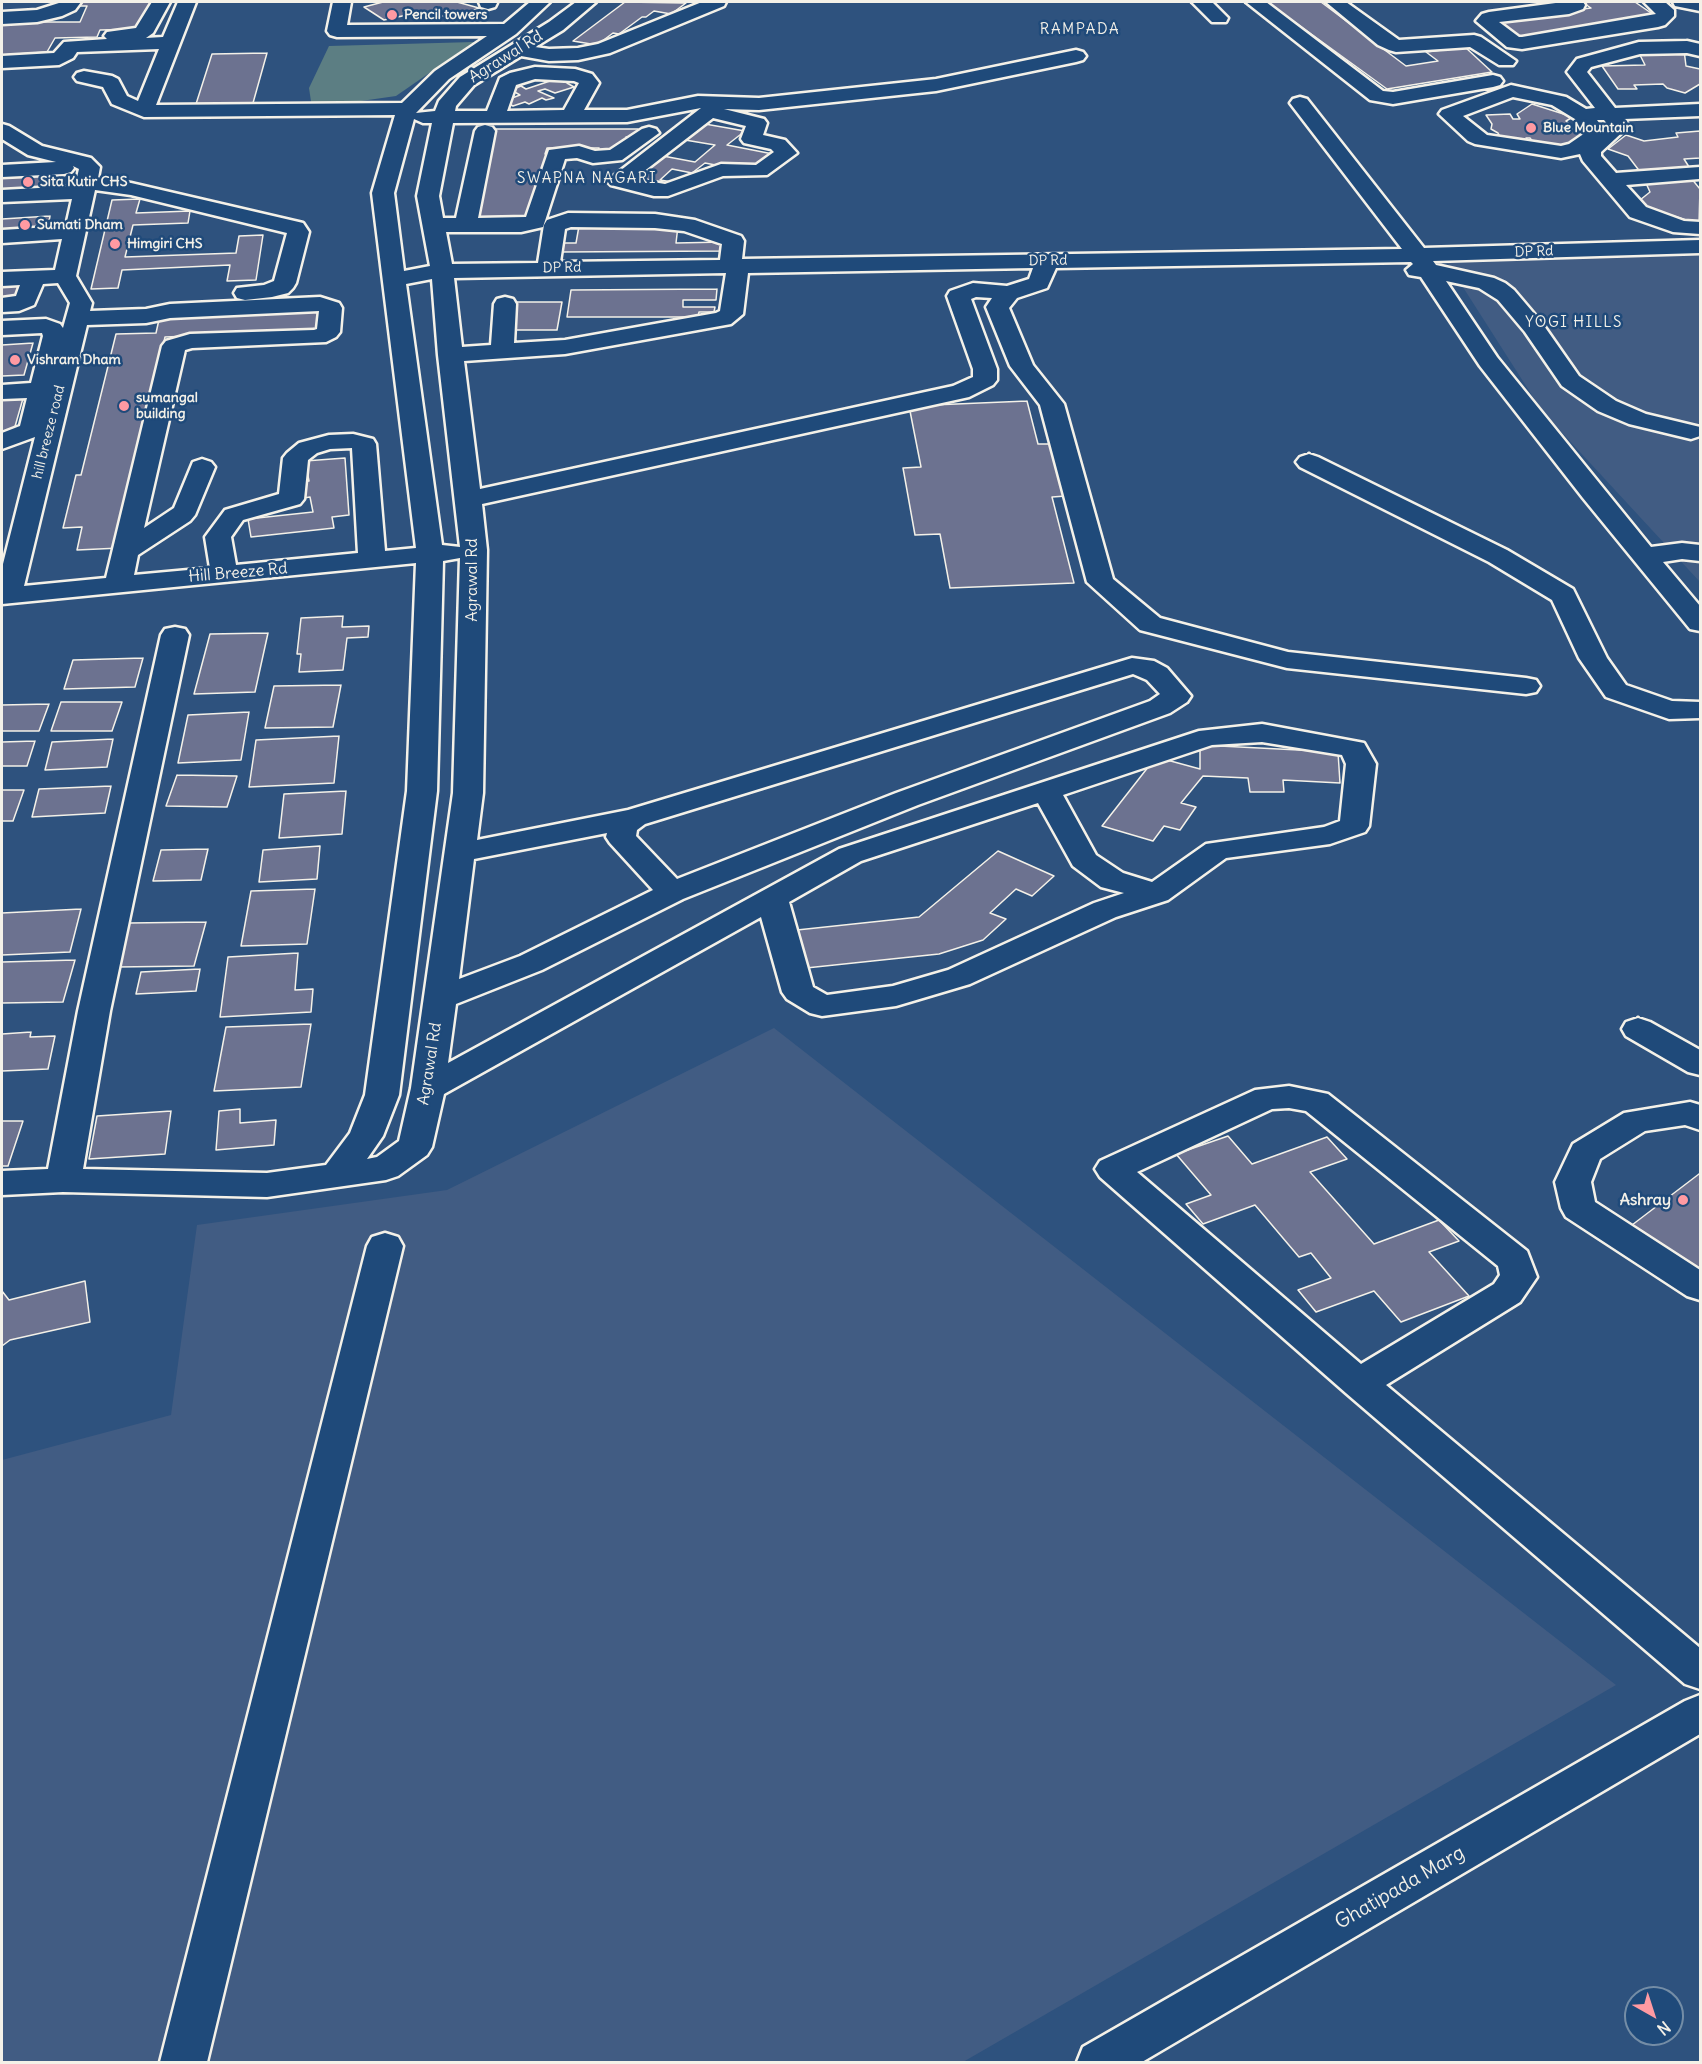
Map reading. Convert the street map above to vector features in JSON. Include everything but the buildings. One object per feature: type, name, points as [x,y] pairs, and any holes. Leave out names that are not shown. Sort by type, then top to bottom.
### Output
[{"type":"street","points":[[2,18],[37,16],[56,12],[72,2]]},
{"type":"street","points":[[2,62],[59,59],[66,54],[73,41],[78,39],[143,33],[161,2]]},
{"type":"street","points":[[144,111],[187,2]]},
{"type":"street","points":[[342,2],[337,31],[424,25],[509,30]]},
{"type":"street","name":"Agrawal Rd","points":[[337,1175],[366,1136],[382,1095],[422,791],[430,555],[396,279],[383,193],[406,113],[442,75],[509,30],[542,2]]},
{"type":"street","name":"Agrawal Rd","points":[[2,1183],[63,1180],[267,1185],[386,1168],[415,1147],[428,1088],[468,793],[474,550],[442,271],[428,196],[446,105],[467,81],[556,26],[587,2]]},
{"type":"street","points":[[518,50],[549,55],[578,54],[603,49],[717,2]]},
{"type":"street","points":[[1201,2],[1219,18]]},
{"type":"street","points":[[1255,2],[1377,96],[1393,98],[1497,80]]},
{"type":"street","points":[[1335,2],[1385,41],[1396,46],[1474,41],[1506,61]]},
{"type":"street","points":[[1572,2],[1576,4],[1569,8],[1489,18],[1485,21],[1514,43],[1522,44],[1652,23],[1665,16],[1665,10],[1653,2]]},
{"type":"street","points":[[1682,2],[1701,6]]},
{"type":"street","points":[[70,46],[171,43]]},
{"type":"street","points":[[1701,50],[1687,47],[1639,48],[1584,63],[1576,72],[1608,113],[1701,121]]},
{"type":"street","points":[[493,118],[573,112],[627,116],[698,102],[759,104],[936,85],[1076,56]]},
{"type":"street","points":[[466,225],[493,118],[507,82],[535,73],[575,75],[585,78],[589,83],[573,112]]},
{"type":"street","points":[[84,77],[111,83],[119,100],[144,111],[406,113],[442,117],[493,118],[573,112]]},
{"type":"street","points":[[1582,116],[1595,131],[1595,135],[1576,149],[1561,152],[1482,140],[1449,114],[1518,90],[1559,101],[1582,116],[1701,110]]},
{"type":"street","points":[[1608,113],[1683,95]]},
{"type":"street","points":[[1300,103],[1423,263],[1488,361],[1592,493],[1701,623]]},
{"type":"street","points":[[680,106],[749,119],[757,123],[751,139],[778,144],[788,153],[760,171],[721,170],[668,190],[654,190],[618,181],[710,112]]},
{"type":"street","points":[[1608,113],[1589,153],[1610,180],[1638,212],[1681,227],[1701,228]]},
{"type":"street","points":[[433,225],[521,225],[535,222],[556,154],[579,152],[593,157],[615,156],[632,146],[651,129],[643,126],[527,127],[530,116]]},
{"type":"street","points":[[2,130],[35,151],[84,162],[76,184],[76,232],[65,276],[79,311],[118,325],[170,311],[320,304],[331,308],[328,332],[318,337],[190,341],[174,346],[118,585]]},
{"type":"street","points":[[1610,180],[1700,170]]},
{"type":"street","points":[[2,171],[76,184],[131,189],[286,225],[295,228],[298,232],[285,284],[280,288],[264,292],[79,311]]},
{"type":"street","points":[[2,196],[76,184]]},
{"type":"street","points":[[2,215],[56,214],[50,233]]},
{"type":"street","points":[[450,356],[565,347],[723,319],[731,314],[733,241],[687,225],[655,221],[568,220],[555,225],[548,268]]},
{"type":"street","points":[[2,236],[76,232]]},
{"type":"street","name":"DP Rd","points":[[396,279],[442,271],[734,266],[1055,277],[1423,263],[1701,246]]},
{"type":"street","points":[[468,499],[960,392],[985,380],[985,369],[958,296],[973,290],[1009,293],[1055,277],[1423,263],[1497,288],[1534,328],[1570,381],[1606,406],[1638,419],[1690,432]]},
{"type":"street","points":[[2,279],[65,276]]},
{"type":"street","points":[[2,305],[24,302],[34,277]]},
{"type":"street","points":[[1009,293],[998,308],[1022,366],[1052,404],[1100,582],[1150,624],[1287,660],[1526,686]]},
{"type":"street","points":[[502,353],[505,304]]},
{"type":"street","name":"hill breeze road","points":[[5,596],[50,390],[79,311]]},
{"type":"street","points":[[2,328],[46,326],[52,329],[55,336],[50,390],[31,430],[2,442]]},
{"type":"street","points":[[2,392],[50,390]]},
{"type":"street","points":[[224,574],[218,537],[234,515],[291,499],[296,458],[308,448],[329,442],[353,441],[364,444],[372,560]]},
{"type":"street","points":[[1309,462],[1498,556],[1563,595],[1593,658],[1616,691],[1669,710],[1701,710]]},
{"type":"street","points":[[126,551],[181,516],[186,510],[202,467]]},
{"type":"street","name":"Hill Breeze Rd","points":[[5,596],[474,550]]},
{"type":"street","points":[[1647,556],[1682,551],[1701,553]]},
{"type":"street","points":[[63,1180],[94,1011],[175,635]]},
{"type":"street","points":[[440,998],[531,963],[672,892],[907,799],[1160,707],[1177,696],[1157,674],[1144,667],[1132,666],[634,818],[460,852]]},
{"type":"street","points":[[428,1088],[772,898],[850,855],[1209,737],[1262,733],[1354,749],[1361,764],[1354,826],[1330,835],[1217,850],[1157,893],[1105,910],[959,977],[896,996],[822,1006],[798,992],[772,898]]},
{"type":"street","points":[[1046,790],[1084,860],[1112,880],[1157,893]]},
{"type":"street","points":[[634,818],[623,826],[621,837],[672,892]]},
{"type":"street","points":[[1638,1029],[1701,1064]]},
{"type":"street","points":[[1359,1383],[1507,1293],[1519,1277],[1514,1260],[1316,1102],[1289,1097],[1267,1098],[1112,1169],[1270,1307],[1359,1383],[1701,1672]]},
{"type":"street","points":[[1701,1119],[1690,1113],[1636,1121],[1584,1152],[1573,1182],[1579,1209],[1701,1287]]},
{"type":"street","points":[[183,2062],[385,1246]]},
{"type":"street","name":"Ghatipada Marg","points":[[1100,2062],[1701,1713]]},
{"type":"shaded area","points":[[1700,251],[1700,582],[1542,411],[1445,259]]},
{"type":"shaded area","points":[[774,1028],[1616,1685],[963,2062],[2,2062],[2,1460],[171,1415],[197,1225],[447,1190]]},
{"type":"green space","points":[[474,42],[396,96],[312,108],[309,88],[329,46]]},
{"type":"place","name":"Pencil towers","points":[[392,15]]},
{"type":"place","name":"Blue Mountain","points":[[1531,128]]},
{"type":"place","name":"Sita Kutir CHS","points":[[28,182]]},
{"type":"place","name":"Sumati Dham","points":[[25,225]]},
{"type":"place","name":"Himgiri CHS","points":[[115,244]]},
{"type":"place","name":"Vishram Dham","points":[[15,360]]},
{"type":"place","name":"sumangal building","points":[[124,406]]},
{"type":"place","name":"Ashray","points":[[1683,1200]]},
{"type":"district","name":"RAMPADA","points":[[1080,30]]},
{"type":"district","name":"SWAPNA NAGARI","points":[[587,179]]},
{"type":"district","name":"YOGI HILLS","points":[[1574,323]]}]
